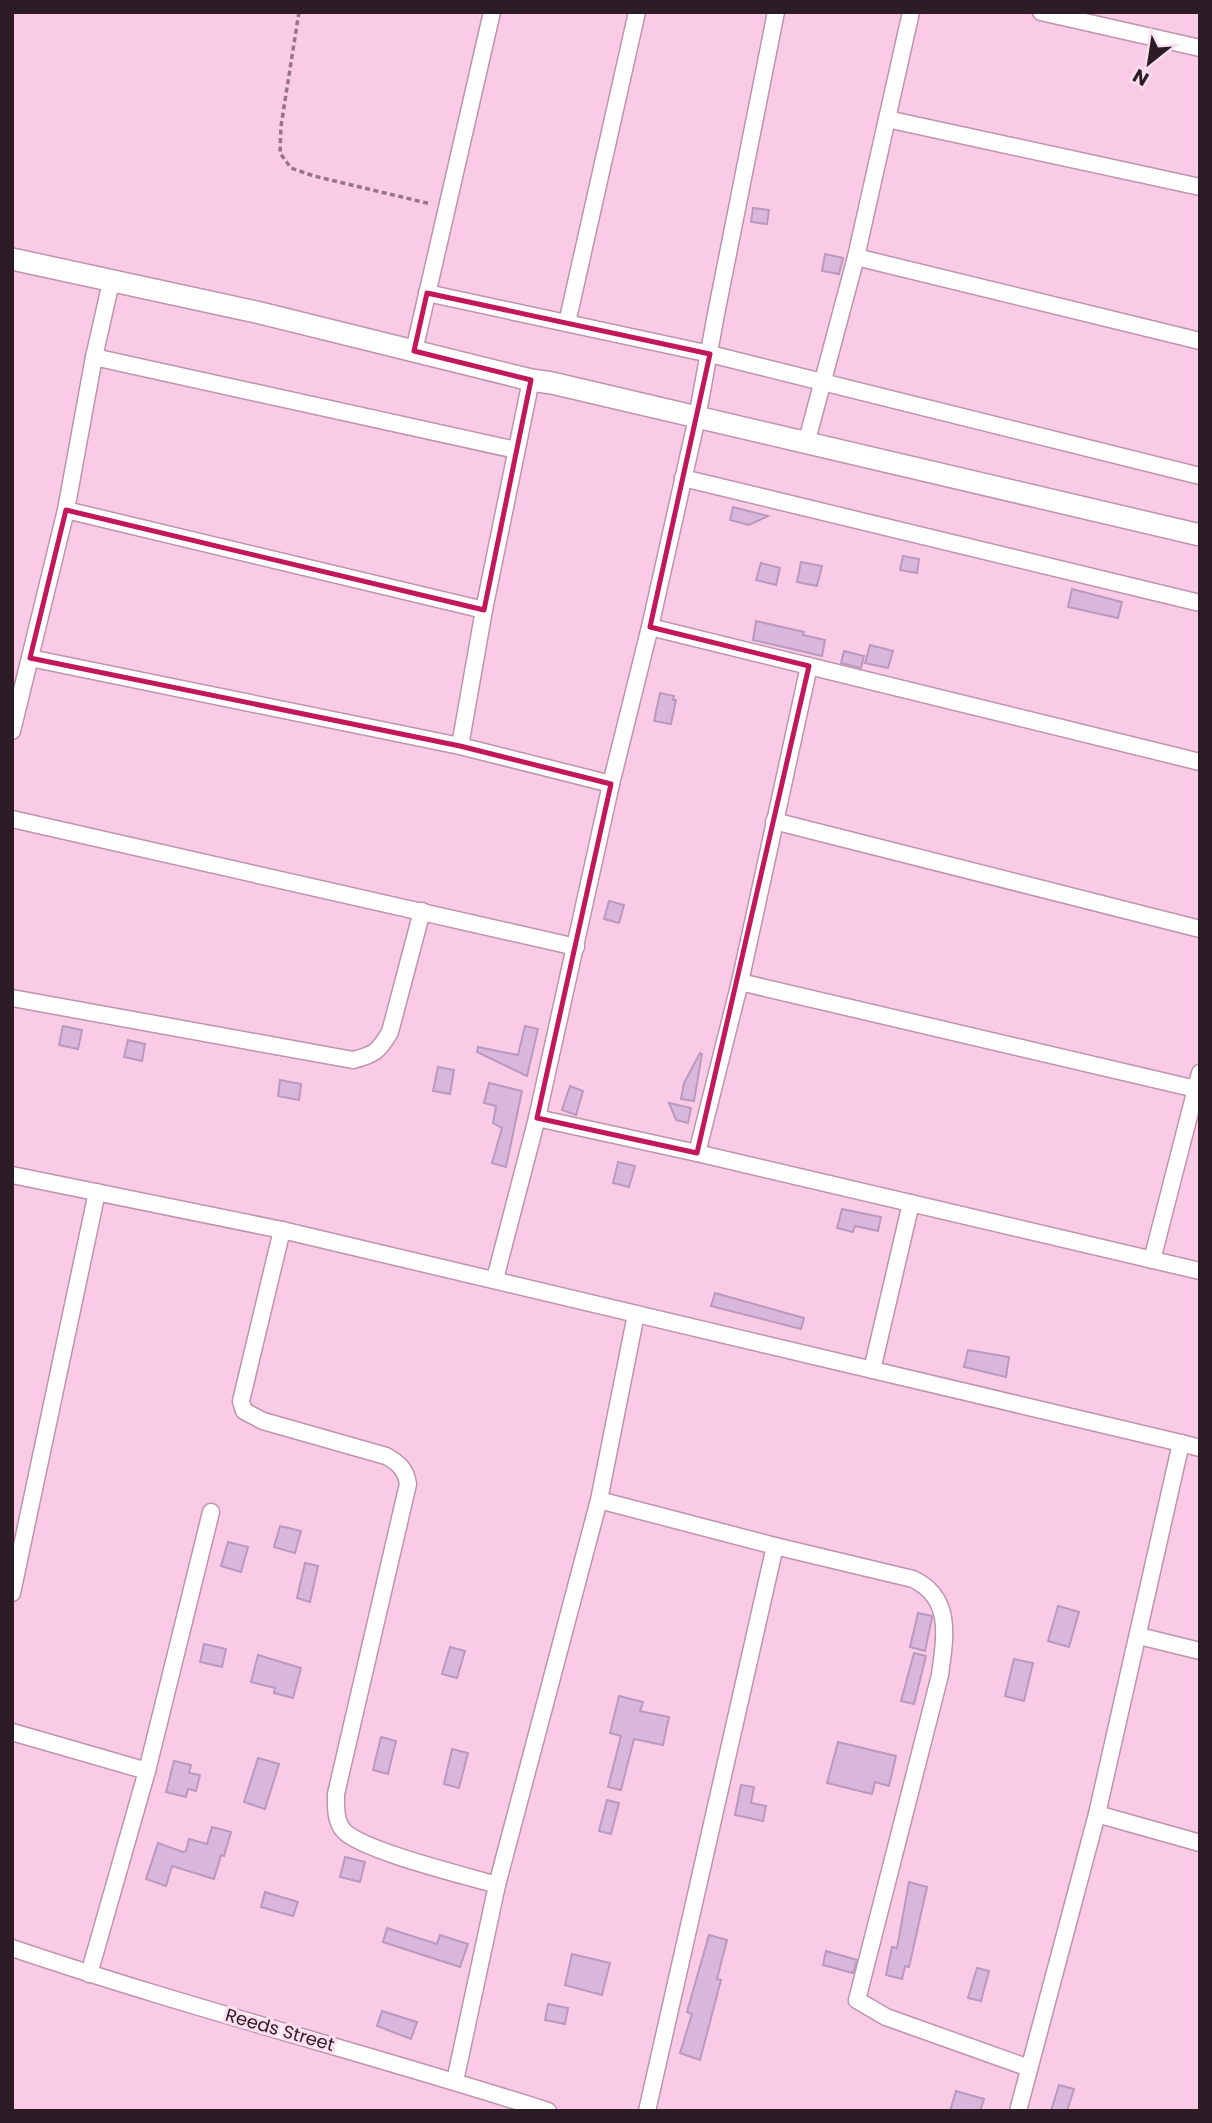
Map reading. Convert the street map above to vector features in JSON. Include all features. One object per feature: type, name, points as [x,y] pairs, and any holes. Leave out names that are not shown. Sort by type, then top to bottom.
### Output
[{"type":"street","points":[[414,351],[492,12]]},
{"type":"street","points":[[567,323],[637,12]]},
{"type":"street","points":[[495,1279],[537,1118],[611,784],[697,418],[776,12]]},
{"type":"street","points":[[806,444],[856,257],[911,12]]},
{"type":"street","points":[[1041,12],[1200,48]]},
{"type":"street","points":[[887,119],[1200,187]]},
{"type":"street","points":[[856,257],[1200,341]]},
{"type":"street","points":[[12,259],[256,312],[531,380],[1200,535]]},
{"type":"street","points":[[12,731],[66,510],[94,357],[111,282]]},
{"type":"street","points":[[427,293],[821,380],[1200,476]]},
{"type":"street","points":[[94,357],[516,450]]},
{"type":"street","points":[[460,746],[484,610],[531,380]]},
{"type":"street","points":[[683,478],[1200,603]]},
{"type":"street","points":[[66,510],[484,610]]},
{"type":"street","points":[[650,627],[1200,762]]},
{"type":"street","points":[[30,658],[460,746],[611,784]]},
{"type":"street","points":[[697,1153],[740,982],[809,666]]},
{"type":"street","points":[[12,819],[576,947]]},
{"type":"street","points":[[774,821],[1200,929]]},
{"type":"street","points":[[12,998],[353,1060],[369,1056],[380,1048],[390,1032],[422,911]]},
{"type":"street","points":[[740,982],[1198,1081],[1152,1260]]},
{"type":"street","points":[[537,1118],[1200,1271]]},
{"type":"street","points":[[12,1175],[282,1230],[1200,1448]]},
{"type":"street","points":[[12,1593],[97,1192]]},
{"type":"street","points":[[872,1370],[911,1203]]},
{"type":"street","points":[[282,1230],[241,1401],[244,1411],[262,1421],[386,1456],[397,1462],[406,1474],[408,1484],[336,1794],[337,1815],[344,1831],[362,1842],[386,1852],[497,1885]]},
{"type":"street","points":[[455,2081],[497,1885],[599,1500],[636,1314]]},
{"type":"street","points":[[1018,2111],[1097,1814],[1181,1443]]},
{"type":"street","points":[[599,1500],[914,1579],[932,1590],[939,1598],[944,1644],[936,1693],[857,2000],[886,2017],[1029,2068]]},
{"type":"street","points":[[89,1974],[147,1772],[211,1512]]},
{"type":"street","points":[[647,2111],[775,1546]]},
{"type":"street","points":[[1139,1636],[1200,1651]]},
{"type":"street","points":[[12,1732],[147,1772]]},
{"type":"street","points":[[1097,1814],[1200,1843]]},
{"type":"street","name":"Reeds Street","points":[[12,1948],[89,1974],[455,2081],[548,2111]]},
{"type":"path","points":[[299,12],[281,126],[280,153],[291,168],[447,208]]},
{"type":"highlighted area","points":[[427,293],[710,354],[650,627],[809,666],[697,1153],[537,1118],[611,784],[460,746],[30,658],[66,510],[484,610],[531,380],[414,351]]},
{"type":"building","points":[[753,208],[769,210],[767,224],[751,222]]},
{"type":"building","points":[[825,254],[843,258],[839,274],[822,271]]},
{"type":"building","points":[[733,507],[768,516],[749,525],[730,520]]},
{"type":"building","points":[[903,556],[919,559],[917,573],[900,570]]},
{"type":"building","points":[[801,562],[822,566],[817,586],[797,582]]},
{"type":"building","points":[[761,563],[780,568],[776,585],[756,580]]},
{"type":"building","points":[[1072,589],[1122,602],[1118,618],[1068,607]]},
{"type":"building","points":[[756,621],[804,632],[803,635],[825,640],[822,656],[753,640]]},
{"type":"building","points":[[870,645],[893,651],[888,668],[865,663]]},
{"type":"building","points":[[844,651],[864,656],[861,668],[841,663]]},
{"type":"building","points":[[660,693],[674,696],[673,700],[676,700],[671,724],[654,721]]},
{"type":"building","points":[[609,901],[624,905],[619,923],[604,919]]},
{"type":"building","points":[[63,1026],[82,1030],[78,1049],[59,1045]]},
{"type":"building","points":[[525,1026],[538,1029],[527,1076],[477,1052],[478,1047],[518,1055]]},
{"type":"building","points":[[128,1040],[145,1044],[142,1061],[124,1057]]},
{"type":"building","points":[[700,1053],[702,1054],[694,1101],[681,1099],[684,1083]]},
{"type":"building","points":[[438,1067],[454,1070],[450,1094],[433,1091]]},
{"type":"building","points":[[280,1080],[301,1084],[299,1100],[278,1096]]},
{"type":"building","points":[[489,1083],[522,1091],[506,1167],[492,1163],[502,1128],[493,1123],[496,1106],[484,1103]]},
{"type":"building","points":[[570,1086],[583,1091],[576,1115],[562,1110]]},
{"type":"building","points":[[669,1103],[691,1108],[688,1123],[676,1120]]},
{"type":"building","points":[[618,1162],[635,1166],[629,1187],[613,1183]]},
{"type":"building","points":[[842,1209],[881,1217],[878,1231],[855,1226],[853,1232],[837,1228]]},
{"type":"building","points":[[715,1293],[804,1318],[801,1329],[711,1306]]},
{"type":"building","points":[[968,1350],[1009,1357],[1006,1377],[964,1367]]},
{"type":"building","points":[[280,1526],[301,1531],[295,1553],[274,1547]]},
{"type":"building","points":[[228,1542],[248,1547],[241,1572],[221,1566]]},
{"type":"building","points":[[305,1563],[318,1566],[310,1602],[297,1598]]},
{"type":"building","points":[[1058,1606],[1079,1612],[1069,1647],[1048,1641]]},
{"type":"building","points":[[918,1613],[932,1616],[925,1651],[910,1647]]},
{"type":"building","points":[[204,1644],[226,1649],[222,1667],[200,1662]]},
{"type":"building","points":[[450,1647],[465,1651],[457,1678],[442,1674]]},
{"type":"building","points":[[914,1653],[926,1656],[914,1704],[901,1701]]},
{"type":"building","points":[[258,1655],[301,1668],[293,1698],[274,1693],[275,1688],[251,1682]]},
{"type":"building","points":[[1014,1659],[1033,1663],[1024,1701],[1005,1696]]},
{"type":"building","points":[[619,1696],[643,1702],[640,1711],[669,1717],[663,1745],[634,1739],[621,1790],[608,1787],[621,1736],[610,1733]]},
{"type":"building","points":[[381,1737],[396,1741],[388,1774],[373,1770]]},
{"type":"building","points":[[838,1742],[896,1756],[889,1786],[875,1782],[872,1794],[827,1783]]},
{"type":"building","points":[[452,1749],[468,1753],[459,1788],[444,1784]]},
{"type":"building","points":[[258,1758],[279,1764],[265,1809],[244,1802]]},
{"type":"building","points":[[174,1761],[191,1765],[189,1773],[200,1775],[196,1791],[188,1789],[186,1797],[166,1792]]},
{"type":"building","points":[[741,1785],[754,1787],[751,1803],[766,1806],[763,1821],[735,1815]]},
{"type":"building","points":[[607,1800],[619,1803],[611,1834],[599,1831]]},
{"type":"building","points":[[212,1827],[231,1832],[214,1879],[172,1866],[166,1886],[146,1879],[158,1843],[183,1852],[186,1851],[189,1839],[207,1844]]},
{"type":"building","points":[[345,1857],[365,1862],[360,1882],[340,1877]]},
{"type":"building","points":[[909,1882],[927,1887],[909,1967],[905,1966],[902,1979],[886,1975],[892,1947],[897,1948]]},
{"type":"building","points":[[265,1892],[298,1902],[293,1916],[261,1907]]},
{"type":"building","points":[[387,1928],[437,1944],[440,1935],[468,1944],[460,1967],[383,1942]]},
{"type":"building","points":[[709,1935],[727,1940],[717,1979],[721,1980],[700,2060],[680,2053],[692,2014],[687,2012]]},
{"type":"building","points":[[826,1951],[857,1960],[853,1973],[823,1965]]},
{"type":"building","points":[[572,1954],[610,1963],[602,1995],[565,1985]]},
{"type":"building","points":[[977,1968],[989,1971],[981,2001],[968,1998]]},
{"type":"building","points":[[548,2004],[568,2008],[565,2024],[545,2020]]},
{"type":"building","points":[[382,2011],[417,2022],[411,2039],[377,2026]]},
{"type":"building","points":[[1059,2085],[1074,2089],[1067,2111],[1051,2111]]},
{"type":"building","points":[[956,2091],[984,2099],[980,2111],[950,2111]]}]
